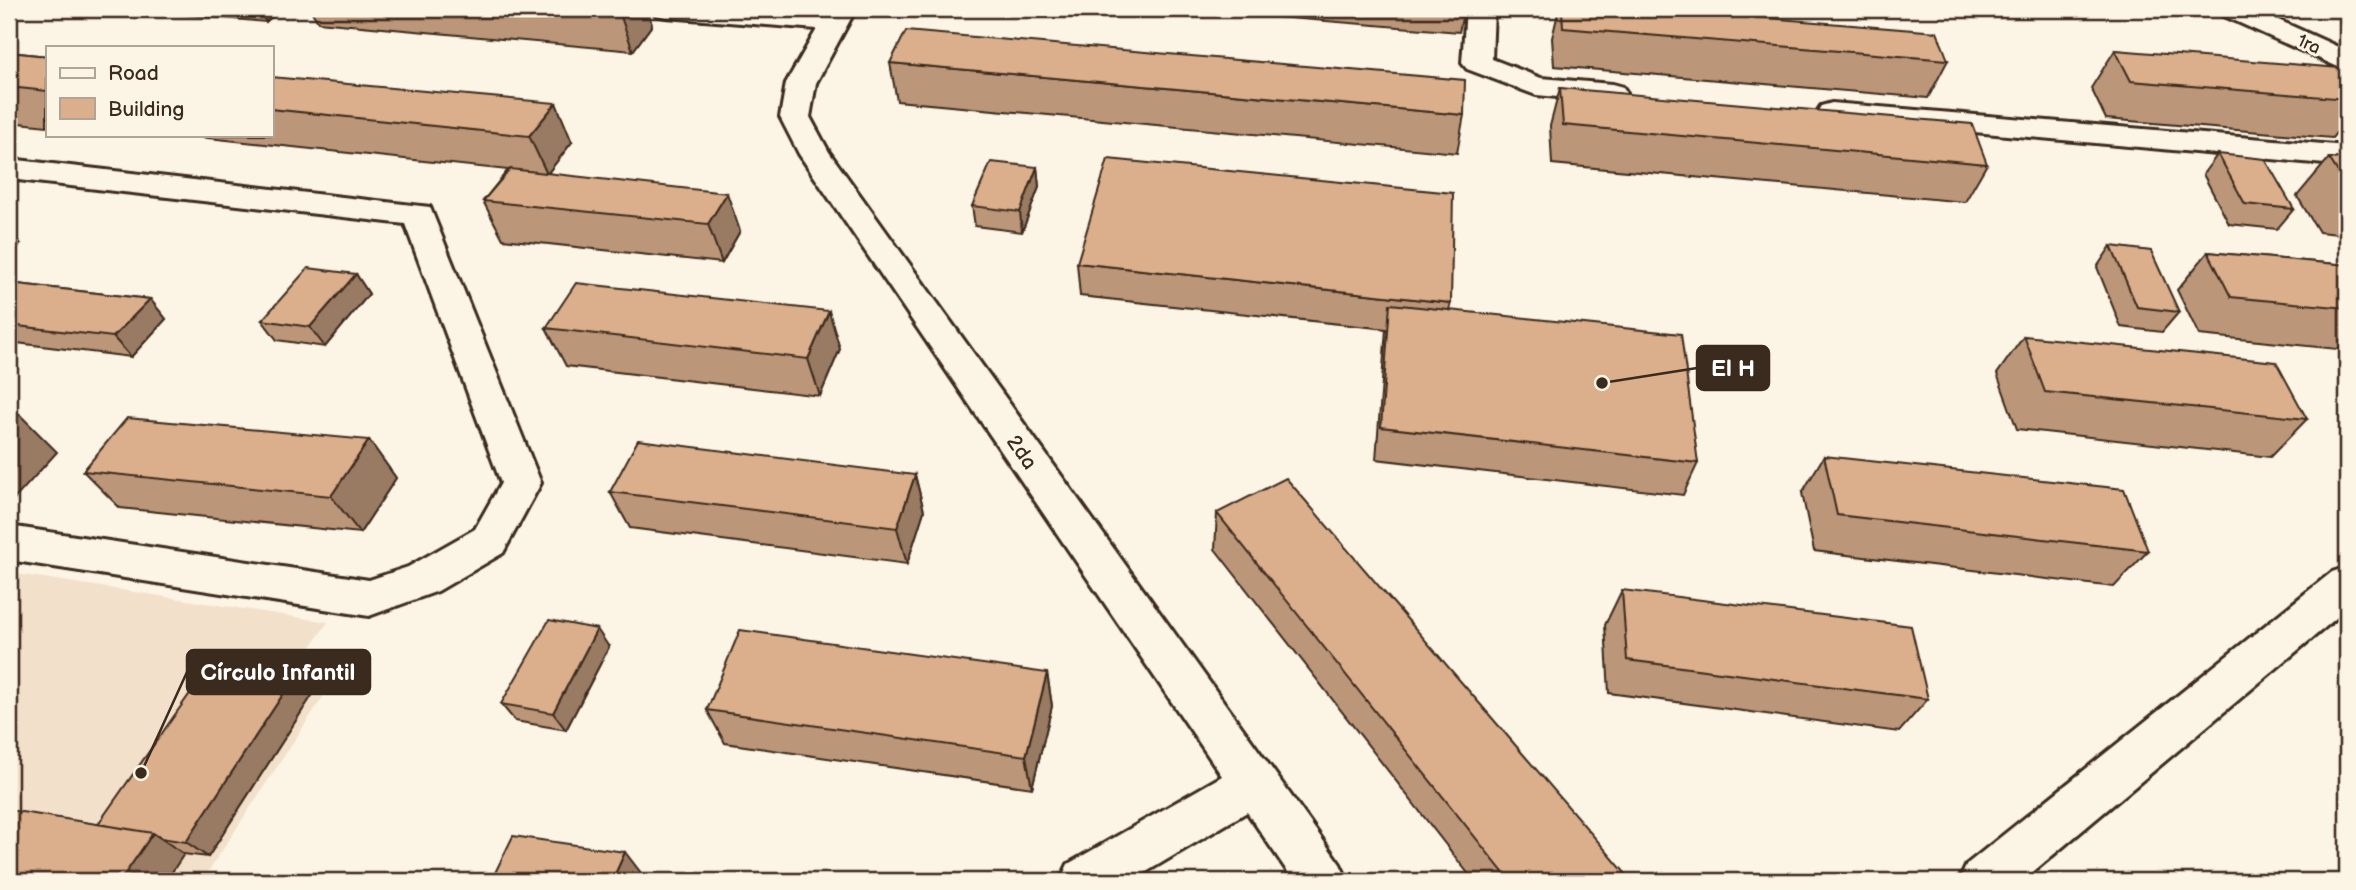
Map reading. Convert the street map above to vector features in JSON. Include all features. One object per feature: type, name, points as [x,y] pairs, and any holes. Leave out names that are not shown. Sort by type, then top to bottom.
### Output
[{"type":"street","points":[[666,9],[839,15]]},
{"type":"street","points":[[1480,9],[1477,62],[1536,86],[1646,96]]},
{"type":"street","name":"1ra","points":[[2232,9],[2347,62]]},
{"type":"street","name":"2da","points":[[839,15],[802,83],[795,117],[815,155],[1252,784],[1323,881]]},
{"type":"street","points":[[1811,110],[2347,156]]},
{"type":"street","points":[[9,169],[418,215],[521,482],[489,541],[423,579],[369,598],[9,543]]},
{"type":"street","points":[[1984,881],[2347,584]]},
{"type":"street","points":[[1085,881],[1252,784]]},
{"type":"shaded area","points":[[11,573],[328,622],[297,667],[338,674],[208,872],[239,878],[237,881],[9,881]]},
{"type":"building","points":[[564,9],[623,9],[620,14]]},
{"type":"building","points":[[1562,9],[1657,9],[1937,32],[1948,60],[1563,28]]},
{"type":"building","points":[[906,31],[1465,80],[1464,115],[890,63]]},
{"type":"building","points":[[2115,50],[2340,68],[2347,78],[2347,99],[2131,81]]},
{"type":"building","points":[[9,52],[46,56],[46,91],[9,87]]},
{"type":"building","points":[[273,77],[556,103],[529,136],[273,109]]},
{"type":"building","points":[[1560,88],[1972,124],[1987,164],[1563,125]]},
{"type":"building","points":[[2218,154],[2265,159],[2294,209],[2245,204]]},
{"type":"building","points":[[2329,158],[2347,159],[2347,186]]},
{"type":"building","points":[[1108,159],[1453,193],[1451,303],[1077,263]]},
{"type":"building","points":[[991,162],[1037,167],[1020,212],[972,206]]},
{"type":"building","points":[[510,169],[727,193],[708,224],[483,201]]},
{"type":"building","points":[[2111,246],[2151,251],[2179,312],[2137,307]]},
{"type":"building","points":[[2208,252],[2347,265],[2347,308],[2231,297]]},
{"type":"building","points":[[308,268],[356,274],[310,327],[262,320]]},
{"type":"building","points":[[9,283],[150,299],[113,337],[9,325]]},
{"type":"building","points":[[576,283],[829,311],[808,359],[546,328]]},
{"type":"building","points":[[1390,304],[1681,334],[1698,463],[1381,427]]},
{"type":"building","points":[[2024,336],[2276,362],[2307,419],[2045,392]]},
{"type":"building","points":[[9,413],[19,414],[9,425]]},
{"type":"building","points":[[127,418],[369,440],[331,496],[83,471]]},
{"type":"building","points":[[638,440],[915,475],[897,528],[610,492]]},
{"type":"building","points":[[1824,456],[2124,489],[2148,551],[1837,515]]},
{"type":"building","points":[[1286,478],[1632,881],[1510,881],[1217,513]]},
{"type":"building","points":[[1622,590],[1911,626],[1928,699],[1627,660]]},
{"type":"building","points":[[549,620],[597,629],[553,713],[501,704]]},
{"type":"building","points":[[740,630],[1047,673],[1026,756],[707,710]]},
{"type":"building","points":[[210,665],[295,676],[186,842],[161,838],[153,833],[98,824]]},
{"type":"building","points":[[9,810],[153,833],[120,881],[9,881]]},
{"type":"building","points":[[513,836],[625,852],[612,881],[491,881]]},
{"type":"place","name":"El H","points":[[1602,383]]},
{"type":"place","name":"Círculo Infantil","points":[[141,773]]}]
